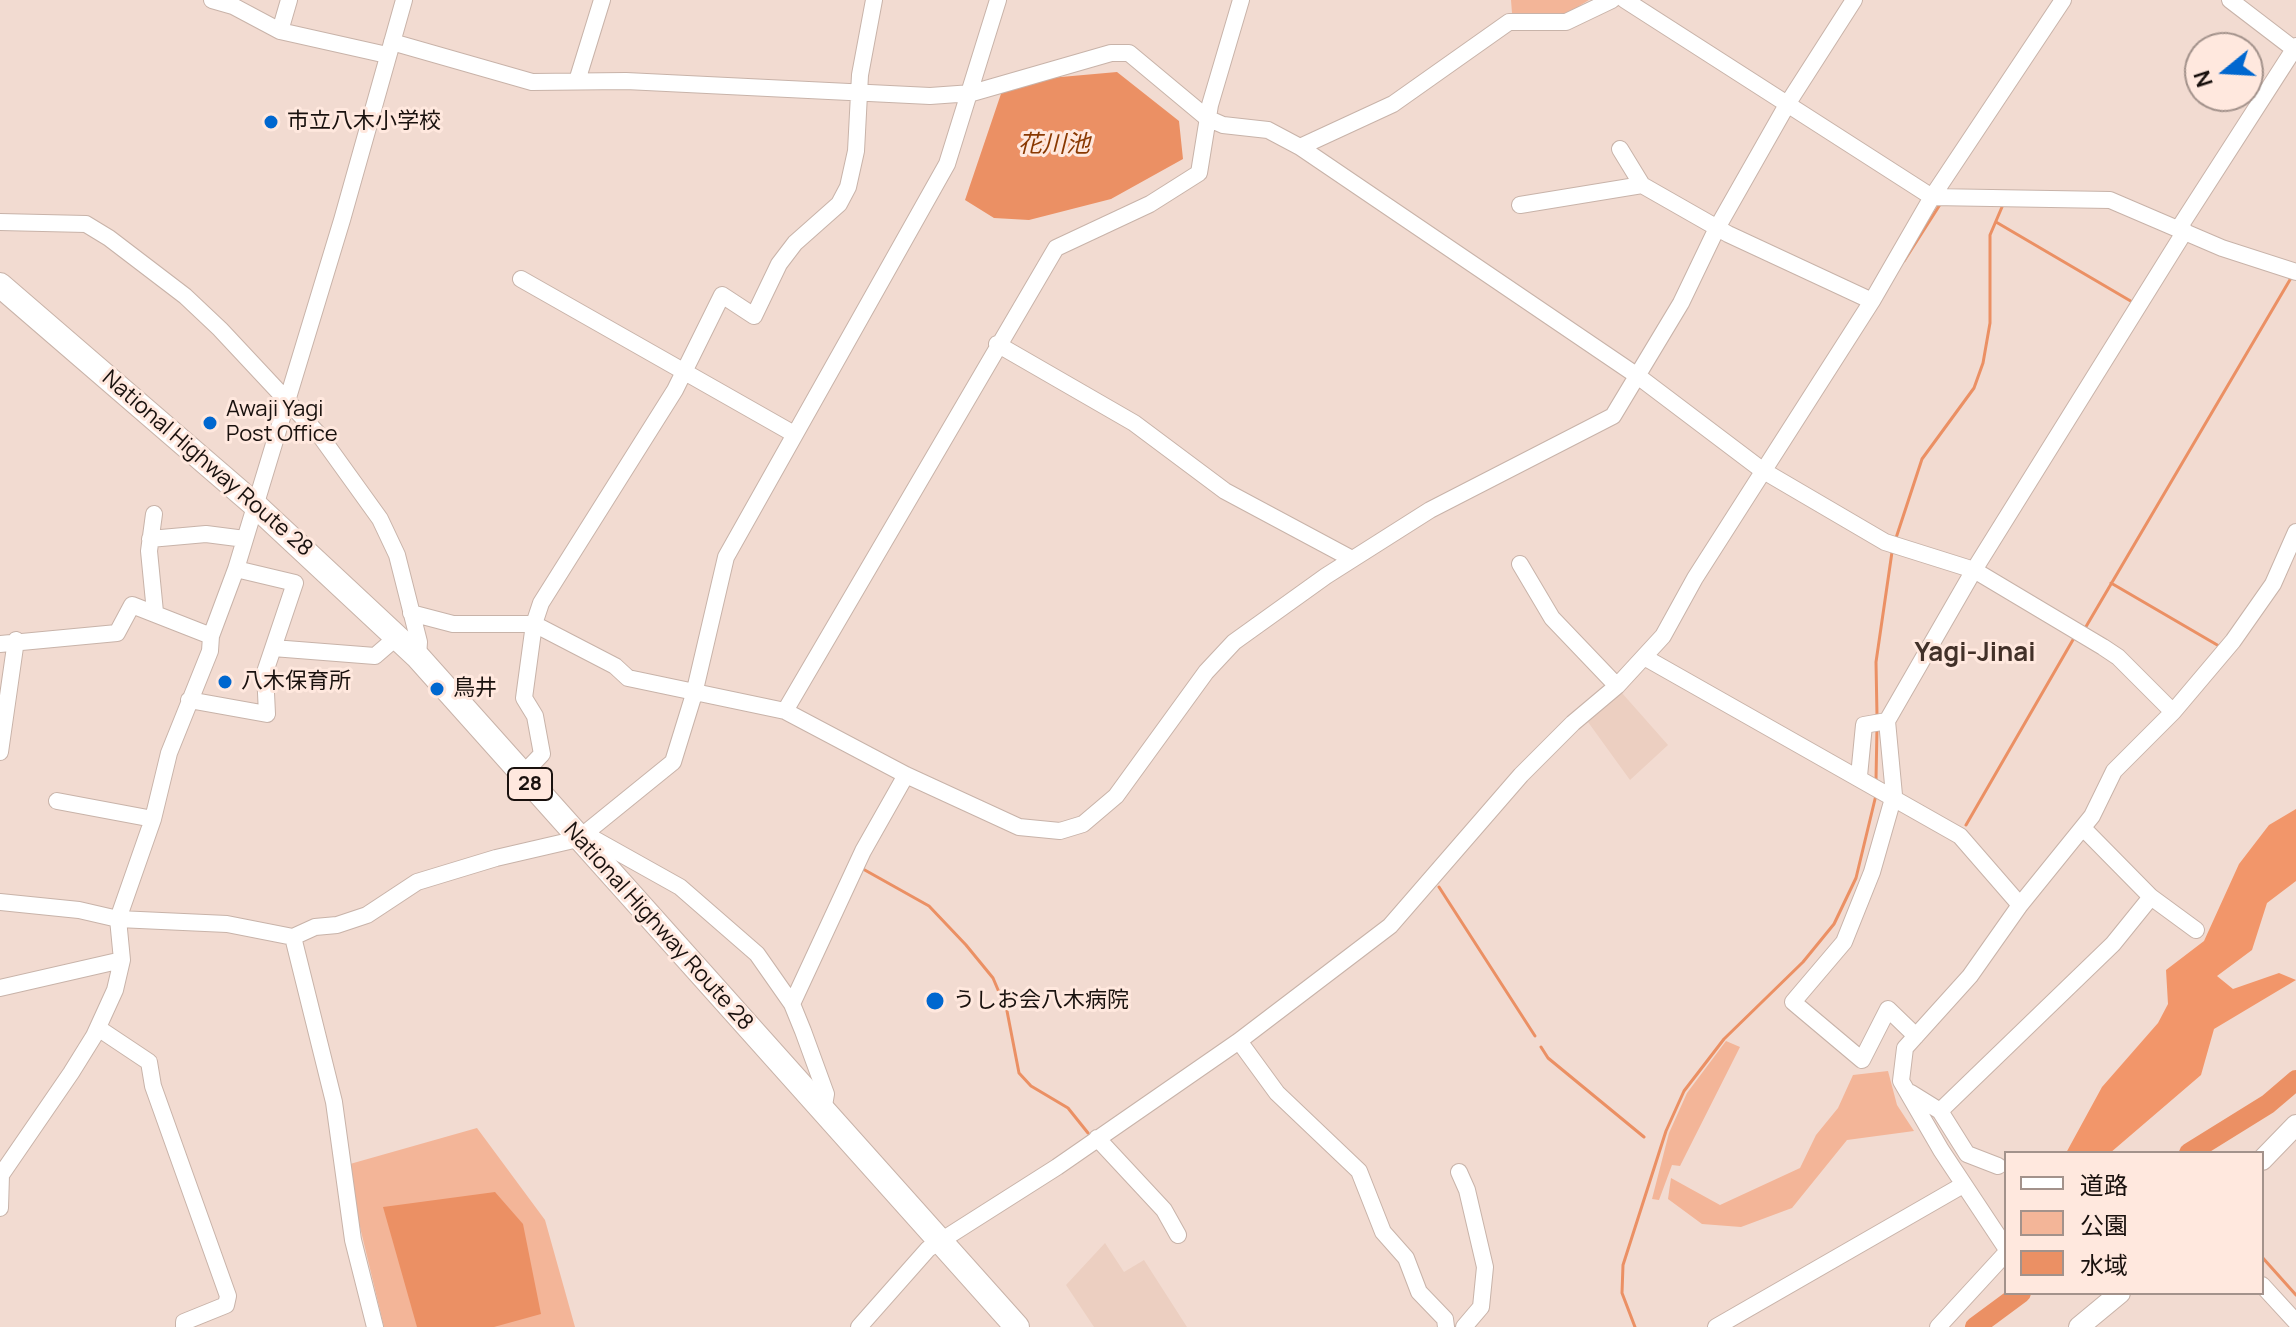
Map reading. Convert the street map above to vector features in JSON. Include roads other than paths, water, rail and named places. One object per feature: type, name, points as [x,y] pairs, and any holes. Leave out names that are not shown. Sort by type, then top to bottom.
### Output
[{"type":"highway","name":"National Highway Route 28","points":[[0,285],[255,505],[418,657],[1017,1327]]},
{"type":"main road","points":[[2264,1158],[2296,1125]]},
{"type":"main road","points":[[2079,1327],[2118,1295]]},
{"type":"street","points":[[212,0],[233,6],[280,31],[390,48],[532,82],[859,90],[930,96],[972,93],[1111,53],[1129,53],[1207,118],[1223,125],[1268,130],[1300,147],[1639,377],[1762,470],[1885,542],[1974,570],[2118,657],[2173,712]]},
{"type":"street","points":[[280,31],[289,0]]},
{"type":"street","points":[[0,1208],[0,1175],[98,1028],[115,990],[122,960],[118,919],[153,819],[169,753],[210,651],[211,636],[236,569],[288,402],[404,0]]},
{"type":"street","points":[[577,81],[602,0]]},
{"type":"street","points":[[522,775],[542,754],[535,716],[524,698],[534,624],[541,603],[686,372],[722,295],[754,316],[787,253],[839,204],[848,187],[856,151],[859,90],[874,0]]},
{"type":"street","points":[[578,839],[673,762],[694,694],[726,557],[947,164],[972,93],[998,0]]},
{"type":"street","points":[[785,711],[997,344],[1056,248],[1150,204],[1199,173],[1207,118],[1241,0]]},
{"type":"street","points":[[1300,147],[1393,104],[1509,22],[1566,22],[1612,0]]},
{"type":"street","points":[[1625,0],[1932,197],[2110,200],[2296,272]]},
{"type":"street","points":[[411,613],[453,624],[534,624],[615,666],[628,678],[785,711],[906,775],[1019,827],[1060,831],[1083,824],[1116,796],[1206,672],[1234,642],[1352,559],[1440,504],[1613,416],[1639,377],[1695,278],[1717,228],[1788,103],[1854,0]]},
{"type":"street","points":[[859,1327],[928,1249],[1239,1041],[1390,926],[1521,775],[1644,657],[1663,636],[1762,470],[1872,301],[1932,197],[2063,0]]},
{"type":"street","points":[[1916,1036],[1888,1009],[1862,1060],[1793,1002],[1844,942],[1872,872],[1891,794],[1887,721],[1974,570],[2295,48],[2230,0]]},
{"type":"street","points":[[1620,149],[1642,185],[1717,228],[1872,301]]},
{"type":"street","points":[[1520,205],[1642,185]]},
{"type":"street","points":[[0,222],[86,224],[109,238],[185,296],[288,402],[321,437],[380,519],[397,555],[419,642],[418,657]]},
{"type":"street","points":[[521,279],[794,434]]},
{"type":"street","points":[[997,344],[1134,423],[1225,491],[1352,559]]},
{"type":"street","points":[[154,514],[150,539],[155,612]]},
{"type":"street","points":[[2004,1248],[1901,1081],[1905,1048],[1970,976],[2020,905],[2083,828],[2114,771],[2173,712],[2233,641],[2273,584],[2296,532]]},
{"type":"street","points":[[150,539],[206,534],[245,539]]},
{"type":"street","points":[[1520,564],[1552,618],[1617,686]]},
{"type":"street","points":[[189,700],[267,714],[265,672],[295,583],[236,569]]},
{"type":"street","points":[[0,752],[8,642],[117,633],[132,605],[211,636]]},
{"type":"street","points":[[273,648],[375,656],[397,637]]},
{"type":"street","points":[[1644,657],[1709,696],[1862,777],[1960,836],[2020,905]]},
{"type":"street","points":[[1862,777],[1864,725],[1887,721]]},
{"type":"street","points":[[792,1004],[863,851],[906,775]]},
{"type":"street","points":[[57,801],[153,819]]},
{"type":"street","points":[[2083,828],[2151,897],[2196,930]]},
{"type":"street","points":[[0,902],[79,910],[118,919],[227,924],[293,937],[315,927],[337,925],[367,915],[417,882],[496,858],[578,839],[596,840],[628,855],[680,887],[757,954],[792,1004],[826,1094],[823,1111]]},
{"type":"street","points":[[1940,1111],[2113,944],[2151,897]]},
{"type":"street","points":[[293,937],[334,1102],[353,1240],[375,1327]]},
{"type":"street","points":[[0,988],[122,960]]},
{"type":"street","points":[[98,1028],[149,1062],[153,1086],[228,1296],[226,1305],[184,1322],[184,1327]]},
{"type":"street","points":[[1239,1041],[1277,1093],[1359,1171],[1383,1232],[1406,1258],[1419,1292],[1445,1319],[1446,1327]]},
{"type":"street","points":[[1906,1090],[1940,1111],[1967,1154],[1998,1166]]},
{"type":"street","points":[[1097,1138],[1164,1210],[1178,1235]]},
{"type":"street","points":[[1459,1172],[1467,1190],[1485,1267],[1481,1307],[1464,1327]]},
{"type":"street","points":[[1716,1327],[1963,1185]]},
{"type":"street","points":[[1938,1327],[2004,1253]]},
{"type":"street","points":[[2264,1287],[2296,1322]]},
{"type":"water","name":"花川池","points":[[1117,72],[1179,121],[1183,159],[1111,199],[1029,220],[994,218],[965,200],[1005,82]]},
{"type":"water","points":[[495,1192],[523,1224],[541,1314],[494,1327],[417,1327],[383,1207]]},
{"type":"waterway","points":[[1904,261],[1941,203]]},
{"type":"waterway","points":[[1895,541],[1922,459],[1974,388],[1983,363],[1990,323],[1990,235],[2002,207]]},
{"type":"waterway","points":[[1996,222],[2134,303]]},
{"type":"waterway","points":[[2084,630],[2291,278]]},
{"type":"waterway","points":[[1877,716],[1876,662],[1892,552]]},
{"type":"waterway","points":[[2111,583],[2219,646]]},
{"type":"waterway","points":[[1966,825],[2074,638]]},
{"type":"waterway","points":[[1876,780],[1877,727]]},
{"type":"waterway","points":[[1635,1327],[1622,1293],[1623,1265],[1666,1131],[1684,1091],[1724,1039],[1803,962],[1834,924],[1856,878],[1876,795]]},
{"type":"waterway","points":[[863,869],[929,906],[966,945],[993,978],[1007,1011],[1019,1073],[1031,1086],[1068,1108],[1088,1133]]},
{"type":"waterway","points":[[1439,887],[1535,1036]]},
{"type":"waterway","points":[[1541,1047],[1548,1058],[1644,1137]]},
{"type":"waterway","points":[[2192,1151],[2268,1104],[2296,1080]]},
{"type":"waterway","points":[[2264,1259],[2296,1295]]},
{"type":"waterway","points":[[1975,1327],[2018,1295]]},
{"type":"place","name":"市立八木小学校","points":[[271,122]]},
{"type":"place","name":"Awaji Yagi Post Office","points":[[210,423]]},
{"type":"place","name":"八木保育所","points":[[225,682]]},
{"type":"place","name":"鳥井","points":[[437,689]]},
{"type":"place","name":"うしお会八木病院","points":[[935,1001]]},
{"type":"district","name":"Yagi-Jinai","points":[[1975,654]]}]
